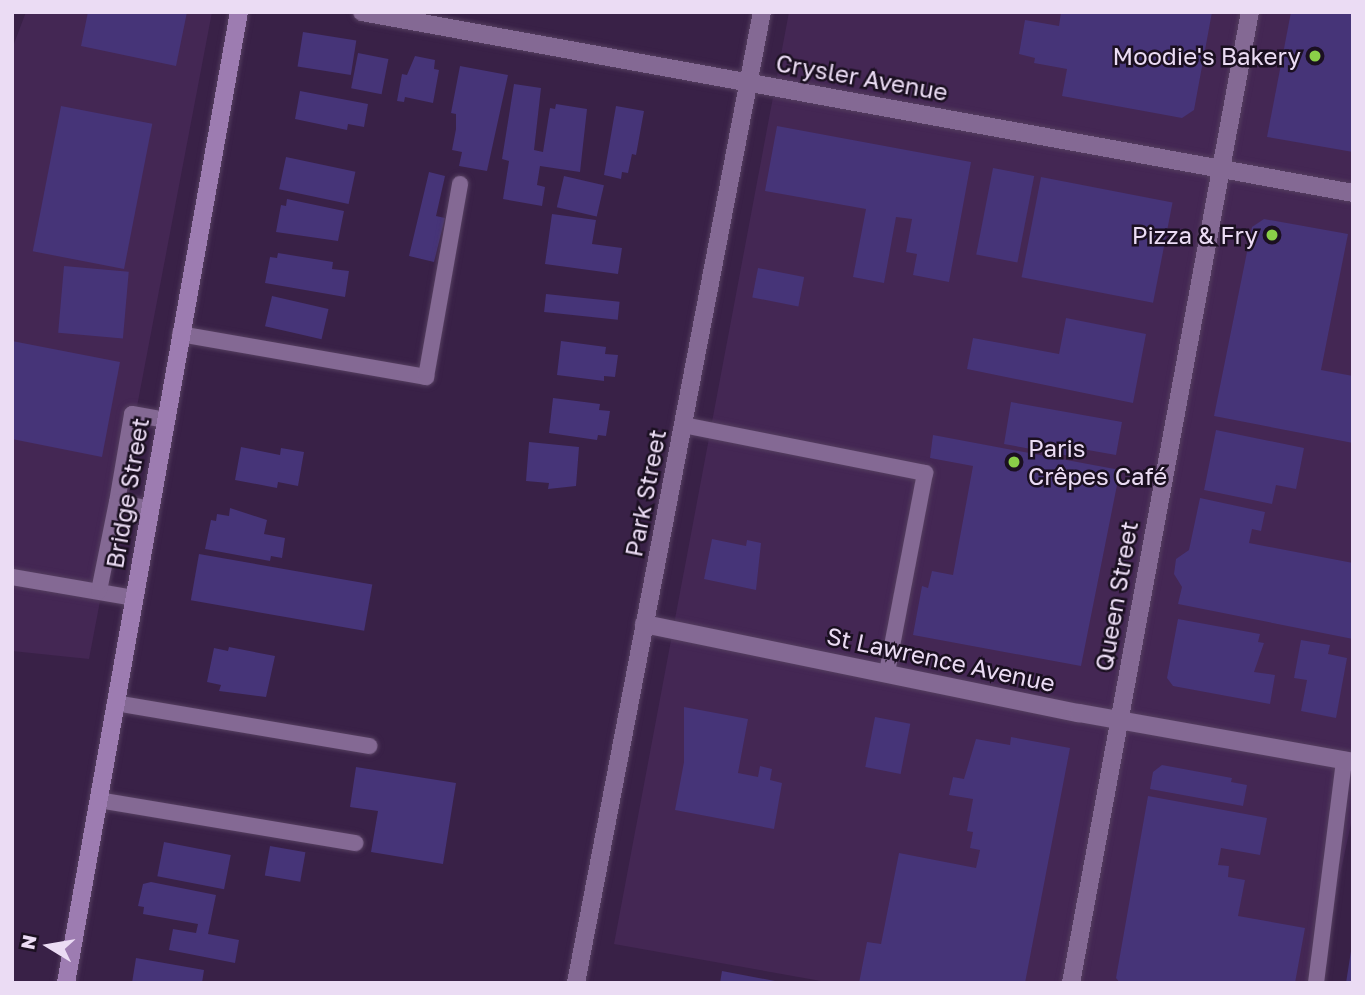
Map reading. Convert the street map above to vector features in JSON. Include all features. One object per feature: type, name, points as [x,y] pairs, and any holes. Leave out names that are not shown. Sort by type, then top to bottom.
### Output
[{"type":"main road","name":"Bridge Street","points":[[66,983],[239,12]]},
{"type":"street","name":"Crysler Avenue","points":[[362,12],[1220,166],[1353,193]]},
{"type":"street","name":"Park Street","points":[[576,983],[762,12]]},
{"type":"street","name":"Queen Street","points":[[1071,983],[1117,719],[1250,12]]},
{"type":"street","name":"St Lawrence Avenue","points":[[644,624],[1117,719],[1348,761]]},
{"type":"lane","points":[[180,334],[426,377],[460,184]]},
{"type":"lane","points":[[99,591],[132,414],[165,420]]},
{"type":"lane","points":[[682,425],[925,473],[887,673]]},
{"type":"lane","points":[[117,502],[149,509]]},
{"type":"lane","points":[[12,577],[133,598]]},
{"type":"lane","points":[[115,703],[369,746]]},
{"type":"lane","points":[[1317,983],[1348,761]]},
{"type":"lane","points":[[98,800],[355,842]]},
{"type":"shaded area","points":[[26,12],[212,12],[89,659],[12,651],[12,49]]},
{"type":"shaded area","points":[[789,12],[1353,12],[1353,814],[1317,983],[832,983],[614,944]]},
{"type":"building","points":[[88,12],[187,12],[176,66],[81,46]]},
{"type":"building","points":[[1061,12],[1212,12],[1194,110],[1182,118],[1062,96],[1067,69],[1034,63],[1035,58],[1019,54],[1025,20],[1059,26]]},
{"type":"building","points":[[1291,12],[1353,12],[1353,152],[1267,137]]},
{"type":"building","points":[[303,32],[356,40],[351,75],[298,67]]},
{"type":"building","points":[[358,53],[388,59],[382,94],[351,88]]},
{"type":"building","points":[[415,56],[435,60],[434,69],[439,70],[433,103],[405,97],[404,102],[397,101],[402,74],[407,75]]},
{"type":"building","points":[[460,66],[508,75],[487,171],[459,166],[462,152],[452,150],[456,114],[451,113]]},
{"type":"building","points":[[514,84],[541,88],[534,150],[543,152],[550,108],[555,109],[556,104],[587,109],[580,172],[540,166],[537,185],[545,187],[542,206],[503,199],[509,161],[502,159]]},
{"type":"building","points":[[300,91],[368,104],[364,127],[348,124],[347,130],[295,119]]},
{"type":"building","points":[[61,106],[152,124],[124,269],[33,251]]},
{"type":"building","points":[[616,106],[644,111],[636,155],[632,154],[628,173],[622,172],[621,179],[604,175]]},
{"type":"building","points":[[777,126],[971,162],[949,282],[913,275],[917,254],[906,252],[912,219],[896,217],[884,283],[853,277],[866,209],[765,191]]},
{"type":"building","points":[[286,157],[355,172],[349,204],[279,189]]},
{"type":"building","points":[[993,168],[1034,176],[1017,262],[976,254]]},
{"type":"building","points":[[429,172],[445,176],[436,216],[445,218],[434,262],[409,256]]},
{"type":"building","points":[[564,176],[604,185],[597,216],[557,207]]},
{"type":"building","points":[[1041,177],[1173,203],[1153,303],[1022,277]]},
{"type":"building","points":[[287,199],[344,211],[338,241],[276,232],[281,205],[286,206]]},
{"type":"building","points":[[552,214],[596,220],[592,244],[622,248],[618,274],[545,264]]},
{"type":"building","points":[[1264,219],[1348,234],[1321,370],[1353,376],[1353,443],[1214,416],[1252,227]]},
{"type":"building","points":[[278,253],[333,262],[332,269],[349,271],[345,297],[265,283],[270,257],[277,258]]},
{"type":"building","points":[[64,266],[129,272],[123,338],[58,333]]},
{"type":"building","points":[[758,268],[804,277],[798,306],[752,297]]},
{"type":"building","points":[[546,294],[620,302],[618,320],[544,312]]},
{"type":"building","points":[[272,296],[329,309],[322,339],[265,326]]},
{"type":"building","points":[[1066,318],[1146,334],[1133,403],[967,369],[973,338],[1059,354]]},
{"type":"building","points":[[12,341],[120,362],[102,457],[12,439]]},
{"type":"building","points":[[561,341],[606,347],[605,354],[618,355],[615,377],[604,376],[604,381],[557,375]]},
{"type":"building","points":[[553,398],[600,404],[599,410],[610,411],[606,436],[598,435],[597,440],[549,433]]},
{"type":"building","points":[[1011,402],[1122,422],[1116,455],[1082,449],[1080,458],[1004,444]]},
{"type":"building","points":[[1216,430],[1304,448],[1296,489],[1276,485],[1272,504],[1204,490]]},
{"type":"building","points":[[933,435],[1120,470],[1081,666],[913,635],[922,586],[928,588],[932,571],[953,575],[973,466],[930,458]]},
{"type":"building","points":[[529,442],[579,447],[576,486],[548,489],[549,483],[526,481]]},
{"type":"building","points":[[241,447],[280,455],[281,448],[304,452],[298,486],[278,482],[277,488],[235,480]]},
{"type":"building","points":[[1200,498],[1265,512],[1261,531],[1252,529],[1249,543],[1353,563],[1353,639],[1178,604],[1182,587],[1174,574],[1176,559],[1189,550]]},
{"type":"building","points":[[230,508],[267,520],[264,534],[285,538],[282,558],[271,556],[270,561],[205,549],[211,520],[216,521],[217,514],[229,516]]},
{"type":"building","points":[[712,539],[746,546],[747,540],[761,543],[756,590],[704,579]]},
{"type":"building","points":[[199,554],[372,585],[364,631],[191,600]]},
{"type":"building","points":[[1178,619],[1260,634],[1258,642],[1264,643],[1254,672],[1275,675],[1270,704],[1173,686],[1167,678]]},
{"type":"building","points":[[1301,640],[1330,645],[1328,654],[1347,658],[1336,718],[1301,711],[1307,680],[1294,678]]},
{"type":"building","points":[[229,647],[275,656],[266,697],[219,691],[221,685],[207,682],[214,648],[228,651]]},
{"type":"building","points":[[684,707],[748,719],[738,773],[758,777],[760,766],[772,769],[770,780],[782,783],[774,829],[675,810],[684,762]]},
{"type":"building","points":[[875,717],[910,724],[901,774],[865,767]]},
{"type":"building","points":[[1011,737],[1070,748],[1025,983],[859,983],[867,942],[881,944],[899,853],[976,868],[980,850],[970,848],[973,832],[967,831],[973,799],[949,795],[953,777],[964,779],[976,739],[1010,745]]},
{"type":"building","points":[[1162,765],[1232,778],[1231,782],[1247,785],[1243,806],[1150,789],[1153,772]]},
{"type":"building","points":[[356,767],[456,783],[443,864],[371,852],[378,811],[350,807]]},
{"type":"building","points":[[1148,796],[1267,818],[1260,855],[1221,848],[1218,865],[1229,866],[1228,877],[1245,880],[1238,916],[1305,928],[1295,983],[1120,983],[1116,978]]},
{"type":"building","points":[[164,842],[231,855],[224,889],[157,876]]},
{"type":"building","points":[[270,846],[305,852],[300,882],[265,876]]},
{"type":"building","points":[[151,882],[216,895],[208,934],[239,940],[235,963],[169,950],[173,929],[196,933],[198,924],[143,914],[144,907],[138,906],[143,884]]},
{"type":"building","points":[[1351,951],[1353,983],[1346,983]]},
{"type":"building","points":[[136,958],[204,970],[202,983],[132,983]]},
{"type":"building","points":[[722,971],[775,981],[775,983],[720,983]]},
{"type":"place","name":"Moodie's Bakery","points":[[1315,56]]},
{"type":"place","name":"Pizza & Fry","points":[[1272,235]]},
{"type":"place","name":"Paris Crêpes Café","points":[[1014,462]]}]
